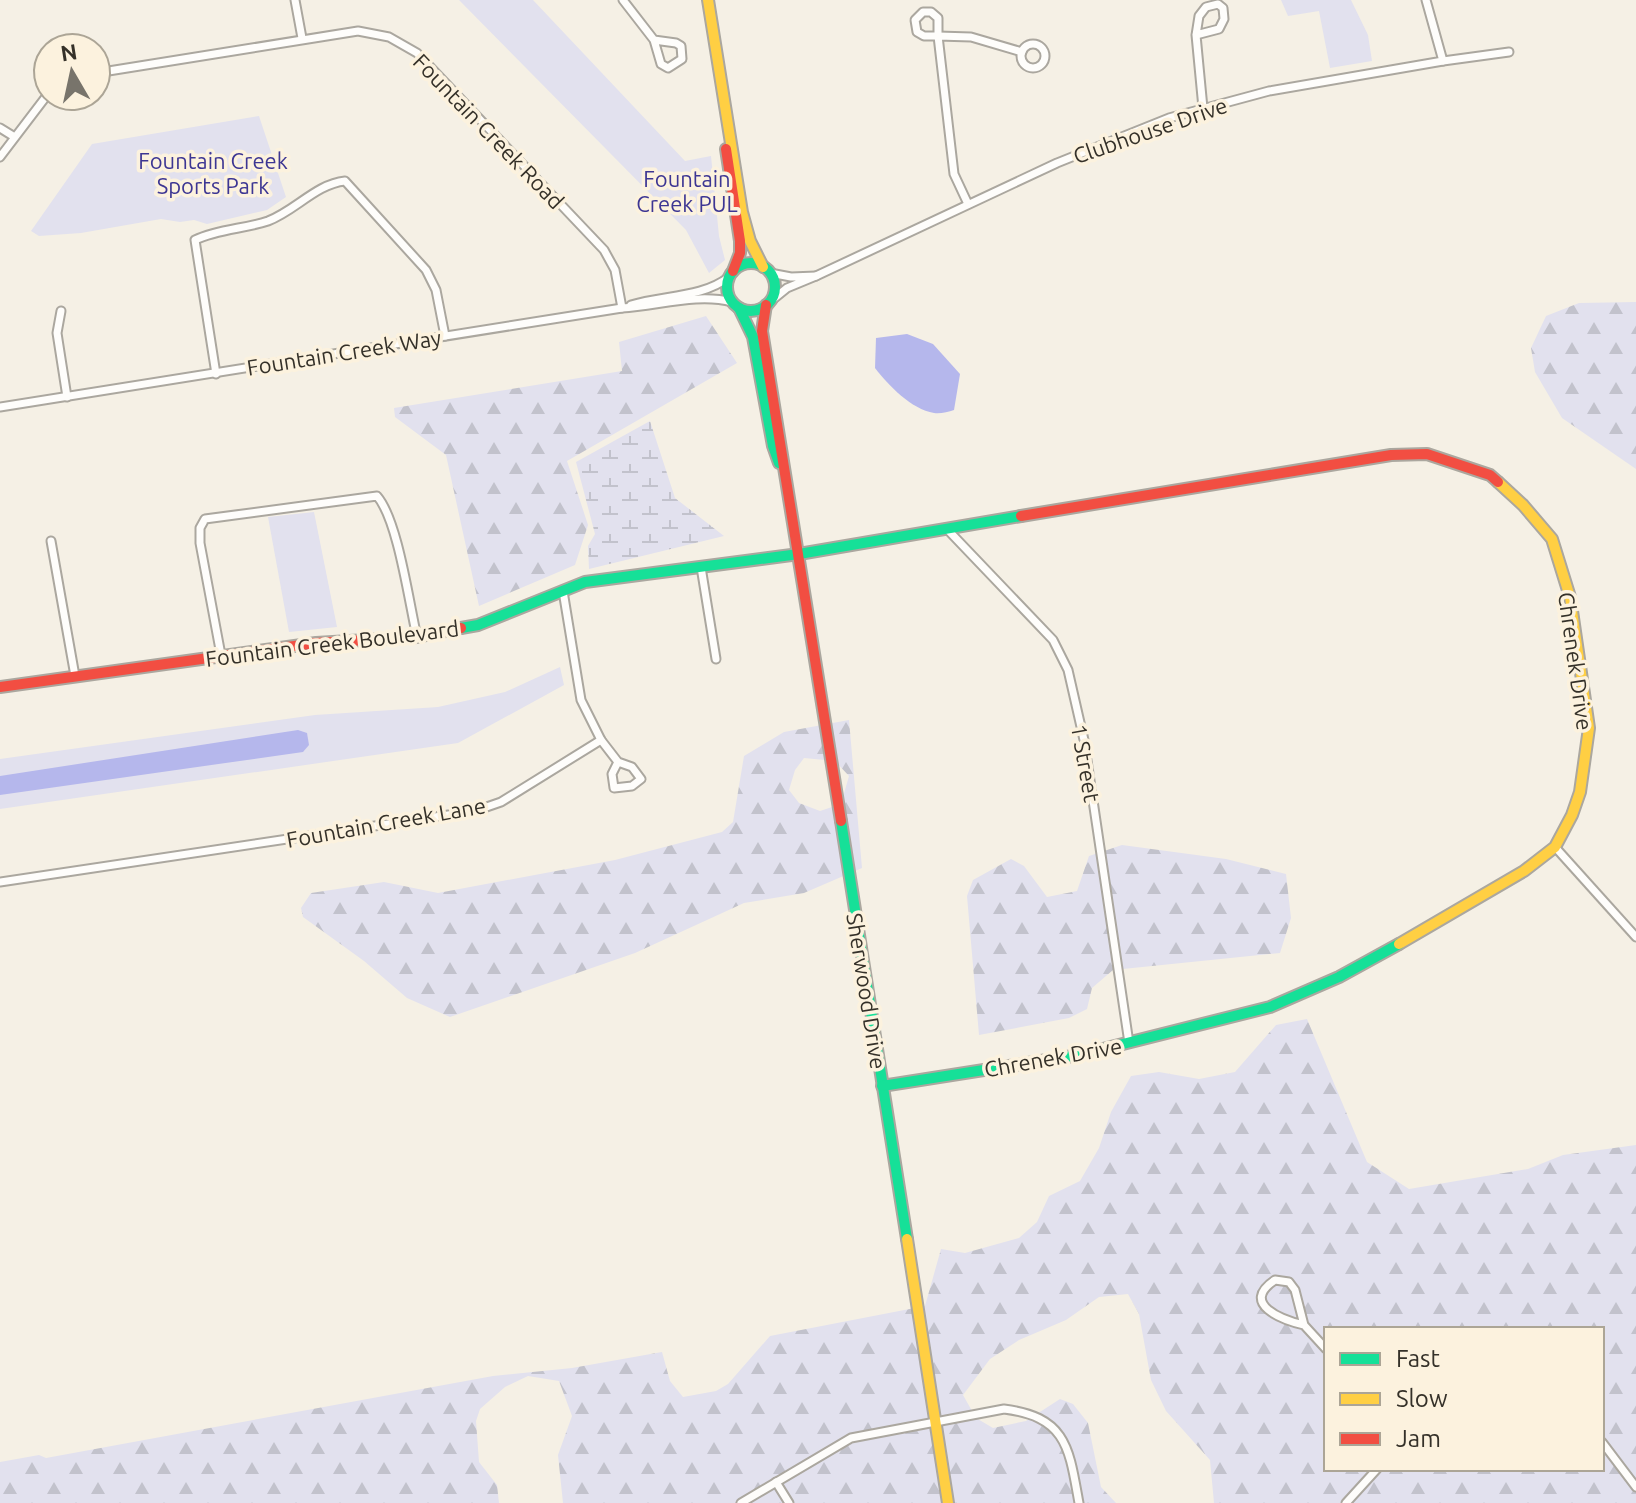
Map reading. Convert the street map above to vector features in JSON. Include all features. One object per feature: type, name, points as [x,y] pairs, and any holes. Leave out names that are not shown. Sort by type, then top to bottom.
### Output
[{"type":"street","points":[[295,0],[302,38]]},
{"type":"street","points":[[623,0],[654,40],[661,64],[668,68],[682,59],[681,46],[654,40]]},
{"type":"street","points":[[708,0],[722,99],[749,243],[775,286],[771,300],[753,311],[736,305],[727,290],[740,253],[740,241],[722,99]]},
{"type":"street","points":[[1426,0],[1443,61]]},
{"type":"street","points":[[1196,35],[1219,29],[1224,19],[1223,8],[1218,4],[1206,7],[1199,16],[1196,35],[1203,108]]},
{"type":"street","name":"Fountain Creek Road","points":[[112,70],[358,31],[389,37],[417,53],[604,250],[615,270],[622,308]]},
{"type":"street","points":[[968,204],[954,174],[938,36],[971,37],[1022,52]]},
{"type":"street","name":"Clubhouse Drive","points":[[766,305],[787,288],[968,204],[1109,141],[1203,108],[1315,82],[1509,52]]},
{"type":"street","points":[[0,157],[33,112]]},
{"type":"street","points":[[0,128],[13,136]]},
{"type":"street","points":[[216,374],[195,240],[267,221],[285,213],[332,182],[345,181],[426,270],[436,290],[445,336]]},
{"type":"street","points":[[731,274],[747,263],[766,270]]},
{"type":"street","name":"Clubhouse Drive","points":[[766,270],[785,277],[816,276]]},
{"type":"street","name":"Fountain Creek Way","points":[[622,308],[650,299],[702,290],[731,274]]},
{"type":"street","name":"Fountain Creek Way","points":[[0,407],[622,308],[706,298],[736,305]]},
{"type":"street","name":"Sherwood Drive","points":[[736,305],[752,330],[773,446],[787,480]]},
{"type":"street","name":"Sherwood Drive","points":[[766,305],[762,331],[948,1503]]},
{"type":"street","points":[[61,311],[57,333],[67,397]]},
{"type":"street","name":"Chrenek Drive","points":[[799,554],[1391,455],[1427,454],[1490,475],[1523,505],[1552,539],[1570,597],[1589,728],[1580,792],[1555,847],[1487,895],[1339,977],[1270,1007],[1079,1055],[882,1086]]},
{"type":"street","points":[[221,655],[200,543],[200,528],[205,519],[377,496],[384,505],[397,546],[417,637]]},
{"type":"street","name":"1 Street","points":[[946,528],[1053,640],[1068,670],[1084,740],[1129,1043]]},
{"type":"street","points":[[51,541],[75,676]]},
{"type":"street","name":"Fountain Creek Boulevard","points":[[0,687],[316,643],[417,637],[478,625],[585,582],[799,554]]},
{"type":"street","points":[[701,567],[716,659]]},
{"type":"street","points":[[563,591],[581,700],[601,740],[618,762]]},
{"type":"street","name":"Fountain Creek Lane","points":[[0,882],[475,811],[501,802],[601,740]]},
{"type":"street","points":[[1555,847],[1636,937]]},
{"type":"street","points":[[1304,1325],[1270,1312],[1264,1305],[1264,1287],[1275,1280],[1289,1282],[1295,1290],[1304,1325],[1324,1347]]},
{"type":"street","points":[[741,1503],[851,1438],[1004,1409],[1041,1418],[1058,1430],[1071,1462],[1079,1503]]},
{"type":"street","points":[[1604,1445],[1636,1487]]},
{"type":"street","points":[[1346,1503],[1375,1471]]},
{"type":"street","points":[[776,1482],[789,1503]]},
{"type":"green space","name":"Fountain Creek PUL","points":[[459,0],[533,0],[685,161],[711,156],[719,236],[725,260],[709,273],[686,230]]},
{"type":"green space","points":[[1281,0],[1351,0],[1368,35],[1372,61],[1330,68],[1319,11],[1288,16]]},
{"type":"green space","name":"Fountain Creek Sports Park","points":[[259,116],[286,197],[267,210],[207,224],[194,220],[180,222],[161,219],[81,233],[39,236],[31,231],[92,144]]},
{"type":"green space","points":[[1636,302],[1636,469],[1562,418],[1535,372],[1531,348],[1546,316],[1579,303]]},
{"type":"green space","points":[[706,316],[737,363],[567,461],[588,525],[575,565],[479,606],[446,455],[395,417],[394,408],[622,371],[619,342]]},
{"type":"green space","points":[[650,421],[675,498],[724,536],[589,569],[588,546],[595,534],[576,462]]},
{"type":"green space","points":[[314,512],[337,627],[289,632],[268,517]]},
{"type":"green space","points":[[560,667],[564,685],[458,743],[0,809],[0,759],[315,715],[438,707],[505,692]]},
{"type":"green space","points":[[849,720],[862,868],[804,893],[744,903],[635,953],[450,1017],[407,998],[364,961],[303,917],[301,908],[311,893],[384,882],[438,893],[615,860],[722,832],[733,822],[744,756],[784,732]],"holes":[[[804,758],[835,761],[849,776],[841,804],[820,811],[799,803],[789,790],[795,770]]]},
{"type":"green space","points":[[1122,845],[1226,859],[1286,874],[1291,918],[1280,953],[1113,970],[1092,988],[1087,1009],[1069,1018],[979,1035],[967,896],[973,880],[1011,859],[1024,866],[1047,897],[1077,891],[1089,856]]},
{"type":"green space","points":[[1307,1019],[1367,1162],[1409,1189],[1528,1169],[1563,1155],[1636,1145],[1636,1503],[1214,1503],[1210,1460],[1166,1411],[1151,1380],[1139,1314],[1128,1294],[1099,1297],[1066,1320],[1019,1340],[990,1359],[963,1395],[976,1418],[993,1428],[1026,1421],[1060,1399],[1073,1404],[1088,1423],[1101,1487],[1116,1503],[563,1503],[558,1455],[572,1416],[559,1381],[528,1376],[505,1387],[480,1409],[476,1421],[479,1462],[497,1485],[499,1503],[0,1503],[0,1462],[39,1455],[46,1458],[493,1376],[572,1368],[662,1352],[670,1381],[683,1397],[716,1391],[728,1384],[770,1336],[925,1306],[941,1249],[965,1253],[1019,1238],[1037,1222],[1049,1196],[1080,1181],[1099,1148],[1111,1112],[1131,1076],[1159,1072],[1199,1079],[1235,1072],[1276,1025]]},
{"type":"water","points":[[907,334],[933,344],[960,374],[954,410],[936,413],[917,407],[894,389],[875,368],[876,338]]},
{"type":"water","points":[[298,730],[307,733],[309,745],[303,752],[0,795],[0,776]]},
{"type":"traffic: fast","points":[[751,263],[768,270],[775,287],[768,304],[751,311],[734,304],[727,287],[734,270],[751,263]]},
{"type":"traffic: fast","points":[[739,308],[753,337],[773,446],[779,463]]},
{"type":"traffic: fast","points":[[461,628],[478,625],[585,582],[799,554],[1021,516]]},
{"type":"traffic: fast","points":[[841,821],[907,1239]]},
{"type":"traffic: fast","points":[[882,1086],[1079,1055],[1270,1007],[1339,977],[1399,944]]},
{"type":"traffic: slow","points":[[708,0],[742,212],[750,241],[763,267]]},
{"type":"traffic: slow","points":[[1399,944],[1524,871],[1555,847],[1580,792],[1589,728],[1570,597],[1552,539],[1498,482]]},
{"type":"traffic: slow","points":[[907,1239],[948,1503]]},
{"type":"traffic: jam","points":[[726,149],[740,241],[740,253],[733,271]]},
{"type":"traffic: jam","points":[[766,305],[762,331],[841,821]]},
{"type":"traffic: jam","points":[[1021,516],[1391,455],[1427,454],[1490,475],[1498,482]]},
{"type":"traffic: jam","points":[[0,687],[316,643],[417,637],[461,628]]}]
